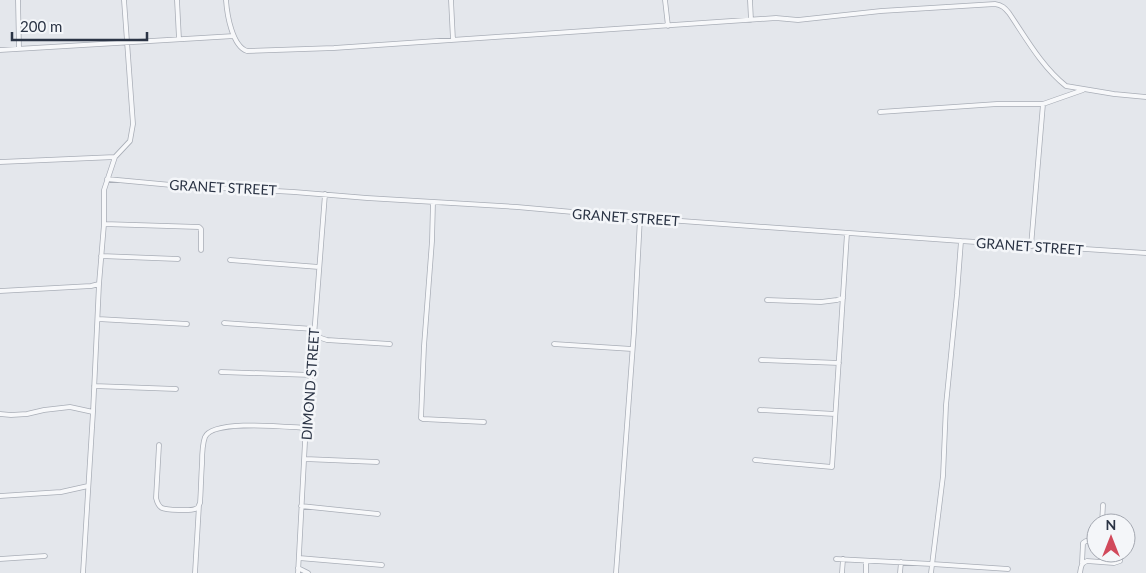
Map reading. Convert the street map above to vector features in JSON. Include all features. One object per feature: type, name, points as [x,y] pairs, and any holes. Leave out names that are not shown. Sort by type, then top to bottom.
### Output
[{"type":"street","points":[[18,0],[19,48]]},
{"type":"street","points":[[83,573],[104,224],[104,190],[115,157],[130,141],[133,124],[124,0]]},
{"type":"street","points":[[177,0],[179,39]]},
{"type":"street","points":[[226,0],[227,14],[234,36],[243,50],[247,52],[776,18],[798,20],[881,10],[1000,5]]},
{"type":"street","points":[[451,0],[453,40]]},
{"type":"street","points":[[665,0],[668,26]]},
{"type":"street","points":[[750,0],[751,20]]},
{"type":"street","points":[[996,0],[1009,13],[1041,60],[1066,86],[1146,97]]},
{"type":"street","points":[[0,50],[234,36]]},
{"type":"street","points":[[880,112],[997,104],[1043,104],[1085,89]]},
{"type":"street","points":[[1031,246],[1043,104]]},
{"type":"street","points":[[0,162],[115,157]]},
{"type":"street","name":"GRANET STREET","points":[[107,179],[182,186],[517,207],[640,218],[1146,253]]},
{"type":"street","name":"DIMOND STREET","points":[[298,573],[307,404],[311,375],[325,194]]},
{"type":"street","points":[[433,202],[421,418],[484,422]]},
{"type":"street","points":[[616,573],[640,218]]},
{"type":"street","points":[[104,224],[199,228],[201,229],[201,250]]},
{"type":"street","points":[[755,460],[832,468],[847,233]]},
{"type":"street","points":[[931,573],[942,476],[946,404],[957,294],[960,241]]},
{"type":"street","points":[[101,256],[178,259]]},
{"type":"street","points":[[230,260],[320,267]]},
{"type":"street","points":[[0,291],[99,284]]},
{"type":"street","points":[[767,300],[821,302],[843,298]]},
{"type":"street","points":[[98,319],[187,324]]},
{"type":"street","points":[[224,323],[314,331],[318,337],[327,340],[390,344]]},
{"type":"street","points":[[554,344],[632,349]]},
{"type":"street","points":[[762,360],[838,363]]},
{"type":"street","points":[[222,372],[311,375]]},
{"type":"street","points":[[94,386],[176,389]]},
{"type":"street","points":[[0,414],[27,414],[70,407],[93,412]]},
{"type":"street","points":[[760,410],[835,414]]},
{"type":"street","points":[[195,573],[203,444],[207,434],[218,428],[228,426],[306,428]]},
{"type":"street","points":[[159,445],[156,498],[158,505],[163,509],[194,510],[200,503]]},
{"type":"street","points":[[305,459],[377,462]]},
{"type":"street","points":[[0,496],[61,492],[88,486]]},
{"type":"street","points":[[1103,505],[1103,513]]},
{"type":"street","points":[[302,506],[378,514]]},
{"type":"street","points":[[1080,573],[1083,543],[1086,541]]},
{"type":"street","points":[[0,559],[45,556]]},
{"type":"street","points":[[299,558],[382,565]]},
{"type":"street","points":[[836,559],[1008,569]]},
{"type":"street","points":[[842,573],[843,560]]},
{"type":"street","points":[[866,561],[866,573]]},
{"type":"street","points":[[1082,563],[1086,561]]},
{"type":"street","points":[[900,573],[901,562]]},
{"type":"street","points":[[298,568],[308,573]]}]
